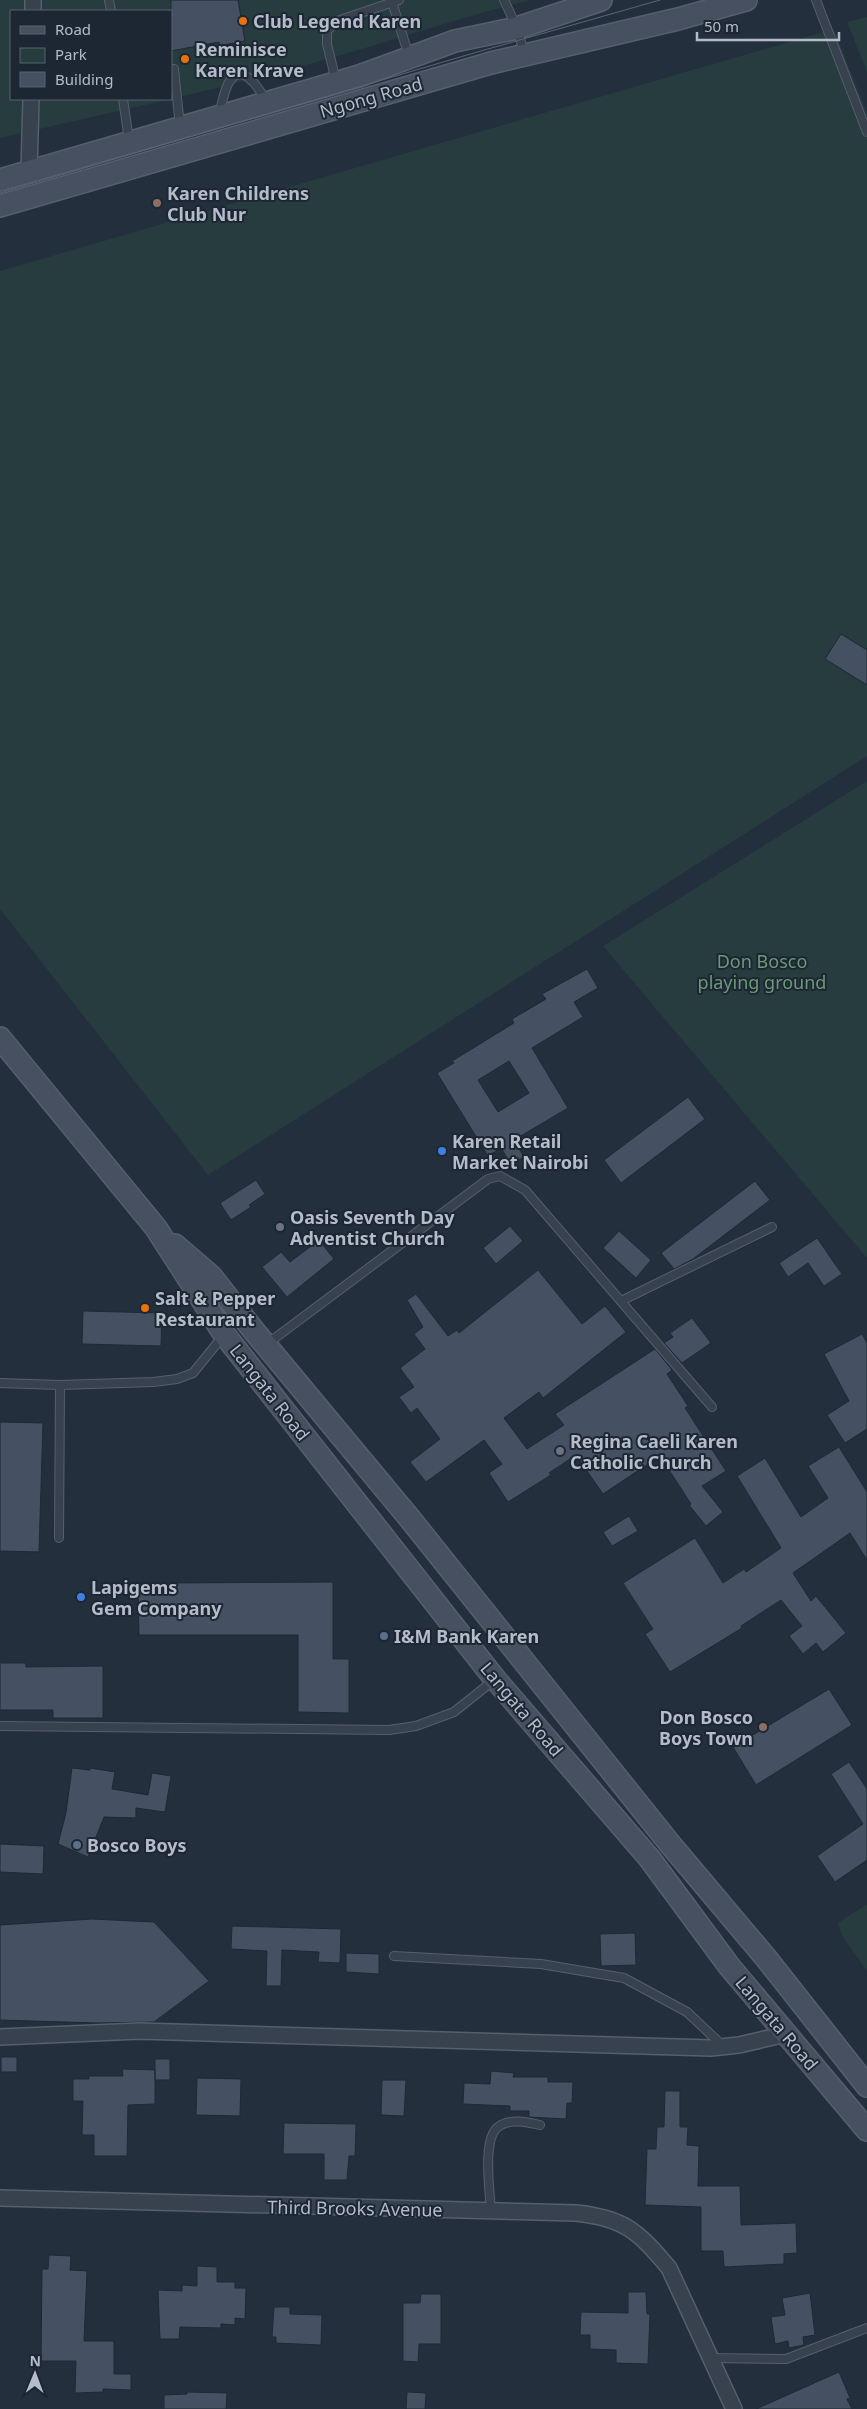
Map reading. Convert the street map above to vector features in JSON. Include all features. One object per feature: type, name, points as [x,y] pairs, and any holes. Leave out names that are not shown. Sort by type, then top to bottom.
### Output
[{"type":"main road","name":"Ngong Road","points":[[0,180],[267,103],[409,58],[455,41],[517,28],[601,0]]},
{"type":"main road","name":"Ngong Road","points":[[0,206],[275,124],[524,55],[678,19],[746,0]]},
{"type":"main road","name":"Langata Road","points":[[0,1038],[156,1228],[224,1334],[495,1679],[650,1860],[729,1966],[867,2130]]},
{"type":"main road","name":"Langata Road","points":[[156,1228],[211,1276],[411,1520],[674,1848],[766,1958],[867,2086]]},
{"type":"street","points":[[29,171],[31,100]]},
{"type":"street","points":[[0,2037],[140,2031],[606,2046],[739,2046],[786,2034]]},
{"type":"street","name":"Third Brooks Avenue","points":[[0,2198],[576,2213],[604,2216],[626,2226],[653,2249],[669,2268],[679,2286],[734,2409]]},
{"type":"lane","points":[[504,0],[517,28],[524,55]]},
{"type":"lane","points":[[816,0],[867,132]]},
{"type":"lane","points":[[336,82],[327,44],[327,30],[337,21],[396,1],[409,58]]},
{"type":"lane","points":[[174,69],[180,128]]},
{"type":"lane","points":[[220,116],[223,95],[228,81],[236,76],[245,76],[253,81],[267,103]]},
{"type":"lane","points":[[124,100],[130,142]]},
{"type":"lane","points":[[266,1345],[488,1179],[500,1176],[525,1190],[712,1407]]},
{"type":"lane","points":[[621,1301],[772,1227]]},
{"type":"lane","points":[[0,1384],[60,1385],[153,1382],[176,1379],[193,1373],[224,1334]]},
{"type":"lane","points":[[59,1538],[60,1385]]},
{"type":"lane","points":[[0,1726],[389,1730],[416,1726],[454,1712],[495,1679]]},
{"type":"lane","points":[[394,1956],[540,1964],[624,1978],[686,2012],[724,2046]]},
{"type":"lane","points":[[491,2211],[488,2156],[491,2138],[496,2127],[506,2122],[540,2125]]},
{"type":"lane","points":[[711,2358],[786,2359],[867,2328]]},
{"type":"green space","points":[[0,0],[531,0],[348,53],[172,99],[172,10],[10,10],[10,100],[167,100],[0,138]]},
{"type":"green space","points":[[867,17],[867,72],[847,22]]},
{"type":"green space","points":[[834,29],[867,113],[867,756],[208,1175],[0,909],[0,271]]},
{"type":"green space","name":"Don Bosco playing ground","points":[[867,781],[867,1258],[603,946]]},
{"type":"green space","points":[[867,1904],[867,1971],[842,1936],[838,1923]]},
{"type":"building","points":[[171,0],[238,0],[245,41],[219,46],[219,42],[172,51]]},
{"type":"building","points":[[841,634],[867,650],[867,685],[825,659]]},
{"type":"building","points":[[587,969],[598,988],[574,1002],[583,1017],[532,1048],[568,1108],[514,1140],[524,1157],[511,1164],[501,1148],[488,1156],[437,1073],[454,1063],[452,1061],[514,1023],[512,1019],[546,999],[542,994]],"holes":[[[509,1061],[529,1093],[498,1112],[478,1080]]]},
{"type":"building","points":[[688,1097],[705,1119],[621,1183],[604,1160]]},
{"type":"building","points":[[256,1180],[265,1194],[249,1205],[251,1207],[231,1220],[220,1203]]},
{"type":"building","points":[[755,1181],[770,1200],[693,1259],[674,1269],[661,1253]]},
{"type":"building","points":[[510,1226],[523,1241],[496,1264],[483,1248]]},
{"type":"building","points":[[619,1231],[651,1260],[636,1278],[603,1248]]},
{"type":"building","points":[[817,1238],[842,1274],[824,1286],[808,1263],[788,1277],[779,1263]]},
{"type":"building","points":[[319,1240],[334,1259],[287,1297],[262,1267],[281,1252],[290,1262]]},
{"type":"building","points":[[538,1270],[582,1324],[605,1306],[626,1332],[543,1398],[539,1392],[504,1418],[527,1449],[564,1425],[555,1414],[655,1349],[672,1370],[667,1374],[688,1406],[685,1408],[726,1471],[702,1486],[723,1512],[706,1526],[689,1505],[691,1504],[660,1456],[603,1494],[576,1455],[549,1473],[551,1475],[508,1502],[489,1473],[502,1464],[484,1440],[426,1482],[410,1462],[440,1439],[417,1408],[411,1413],[399,1397],[414,1387],[400,1368],[425,1349],[414,1334],[423,1327],[407,1300],[416,1294],[448,1336],[457,1330],[459,1333]]},
{"type":"building","points":[[83,1311],[162,1313],[161,1346],[82,1344]]},
{"type":"building","points":[[692,1318],[711,1343],[682,1363],[664,1343],[673,1337],[670,1333]]},
{"type":"building","points":[[862,1334],[867,1343],[867,1429],[845,1443],[827,1415],[849,1401],[824,1354]]},
{"type":"building","points":[[0,1422],[43,1423],[39,1552],[0,1551]]},
{"type":"building","points":[[839,1447],[867,1492],[867,1560],[850,1533],[793,1573],[811,1601],[816,1596],[846,1633],[823,1652],[816,1643],[803,1654],[789,1636],[802,1626],[781,1600],[741,1626],[742,1628],[670,1672],[645,1634],[653,1629],[623,1583],[695,1538],[723,1583],[744,1569],[746,1572],[781,1548],[737,1476],[765,1458],[801,1517],[828,1498],[808,1466]]},
{"type":"building","points":[[629,1516],[638,1531],[612,1546],[603,1532]]},
{"type":"building","points":[[333,1582],[333,1659],[349,1659],[349,1713],[298,1712],[298,1635],[139,1635],[138,1589],[165,1589],[165,1583]]},
{"type":"building","points":[[0,1663],[26,1663],[26,1667],[103,1666],[103,1718],[53,1718],[53,1710],[0,1710]]},
{"type":"building","points":[[829,1689],[852,1725],[756,1785],[733,1747]]},
{"type":"building","points":[[849,1762],[867,1789],[867,1860],[835,1882],[817,1856],[863,1824],[831,1774]]},
{"type":"building","points":[[72,1768],[90,1770],[90,1768],[115,1772],[112,1789],[148,1795],[152,1773],[171,1776],[165,1812],[136,1808],[136,1818],[104,1817],[88,1857],[58,1844],[66,1813]]},
{"type":"building","points":[[0,1844],[44,1846],[43,1874],[0,1872]]},
{"type":"building","points":[[92,1919],[154,1922],[209,1981],[154,2022],[97,2023],[0,2020],[0,1925]]},
{"type":"building","points":[[232,1926],[341,1929],[340,1963],[318,1962],[319,1952],[282,1950],[281,1986],[266,1986],[267,1951],[231,1949]]},
{"type":"building","points":[[635,1933],[636,1965],[601,1966],[600,1934]]},
{"type":"building","points":[[346,1953],[379,1954],[379,1974],[346,1972]]},
{"type":"building","points":[[1,2057],[17,2057],[17,2072],[1,2072]]},
{"type":"building","points":[[155,2059],[170,2059],[170,2080],[155,2080]]},
{"type":"building","points":[[122,2069],[155,2070],[155,2104],[128,2105],[127,2156],[94,2156],[94,2135],[82,2135],[83,2101],[73,2101],[73,2079],[89,2079],[89,2076],[123,2076]]},
{"type":"building","points":[[491,2071],[514,2073],[513,2077],[548,2077],[548,2082],[573,2082],[572,2103],[567,2103],[566,2119],[529,2117],[529,2111],[510,2111],[510,2106],[463,2104],[464,2083],[490,2084]]},
{"type":"building","points":[[197,2078],[241,2079],[240,2116],[196,2115]]},
{"type":"building","points":[[382,2080],[406,2080],[404,2116],[381,2115]]},
{"type":"building","points":[[665,2091],[680,2091],[680,2127],[688,2127],[687,2145],[699,2146],[698,2186],[740,2186],[741,2225],[796,2223],[797,2253],[784,2254],[784,2264],[724,2267],[723,2251],[701,2251],[701,2207],[645,2205],[647,2149],[656,2149],[657,2127],[664,2127]]},
{"type":"building","points":[[284,2123],[356,2124],[355,2156],[349,2156],[347,2180],[324,2180],[324,2154],[283,2154]]},
{"type":"building","points":[[49,2255],[71,2256],[70,2270],[87,2271],[84,2341],[114,2341],[114,2374],[131,2374],[131,2390],[103,2389],[103,2392],[75,2393],[76,2361],[41,2361],[42,2269],[48,2269]]},
{"type":"building","points":[[197,2266],[217,2267],[217,2282],[235,2282],[235,2288],[246,2288],[245,2319],[235,2318],[235,2325],[221,2324],[221,2328],[180,2327],[179,2339],[160,2339],[158,2290],[182,2291],[182,2285],[197,2286]]},
{"type":"building","points":[[628,2292],[646,2292],[647,2314],[650,2314],[648,2364],[616,2363],[616,2350],[590,2349],[590,2335],[580,2335],[581,2312],[628,2313]]},
{"type":"building","points":[[810,2293],[815,2335],[803,2337],[804,2345],[789,2348],[788,2341],[775,2344],[771,2317],[785,2315],[782,2298]]},
{"type":"building","points":[[421,2294],[441,2294],[441,2344],[419,2344],[418,2362],[403,2361],[403,2303],[420,2303]]},
{"type":"building","points":[[274,2307],[290,2307],[290,2314],[322,2315],[321,2345],[276,2343],[276,2337],[272,2337]]},
{"type":"building","points":[[839,2372],[850,2398],[847,2399],[852,2409],[756,2409]]},
{"type":"building","points":[[187,2392],[227,2393],[226,2409],[164,2409],[164,2395],[187,2394]]},
{"type":"building","points":[[407,2392],[426,2393],[425,2409],[406,2409]]},
{"type":"tram line","points":[[0,193],[660,0]]},
{"type":"place","name":"Club Legend Karen","points":[[243,21]]},
{"type":"place","name":"Reminisce Karen Krave","points":[[185,59]]},
{"type":"place","name":"Karen Childrens Club Nur","points":[[157,203]]},
{"type":"place","name":"Karen Retail Market Nairobi","points":[[442,1151]]},
{"type":"place","name":"Oasis Seventh Day Adventist Church","points":[[280,1227]]},
{"type":"place","name":"Salt & Pepper Restaurant","points":[[145,1308]]},
{"type":"place","name":"Regina Caeli Karen Catholic Church","points":[[560,1451]]},
{"type":"place","name":"Lapigems Gem Company","points":[[81,1597]]},
{"type":"place","name":"I&M Bank Karen","points":[[384,1636]]},
{"type":"place","name":"Don Bosco Boys Town","points":[[763,1727]]},
{"type":"place","name":"Bosco Boys","points":[[77,1845]]}]
